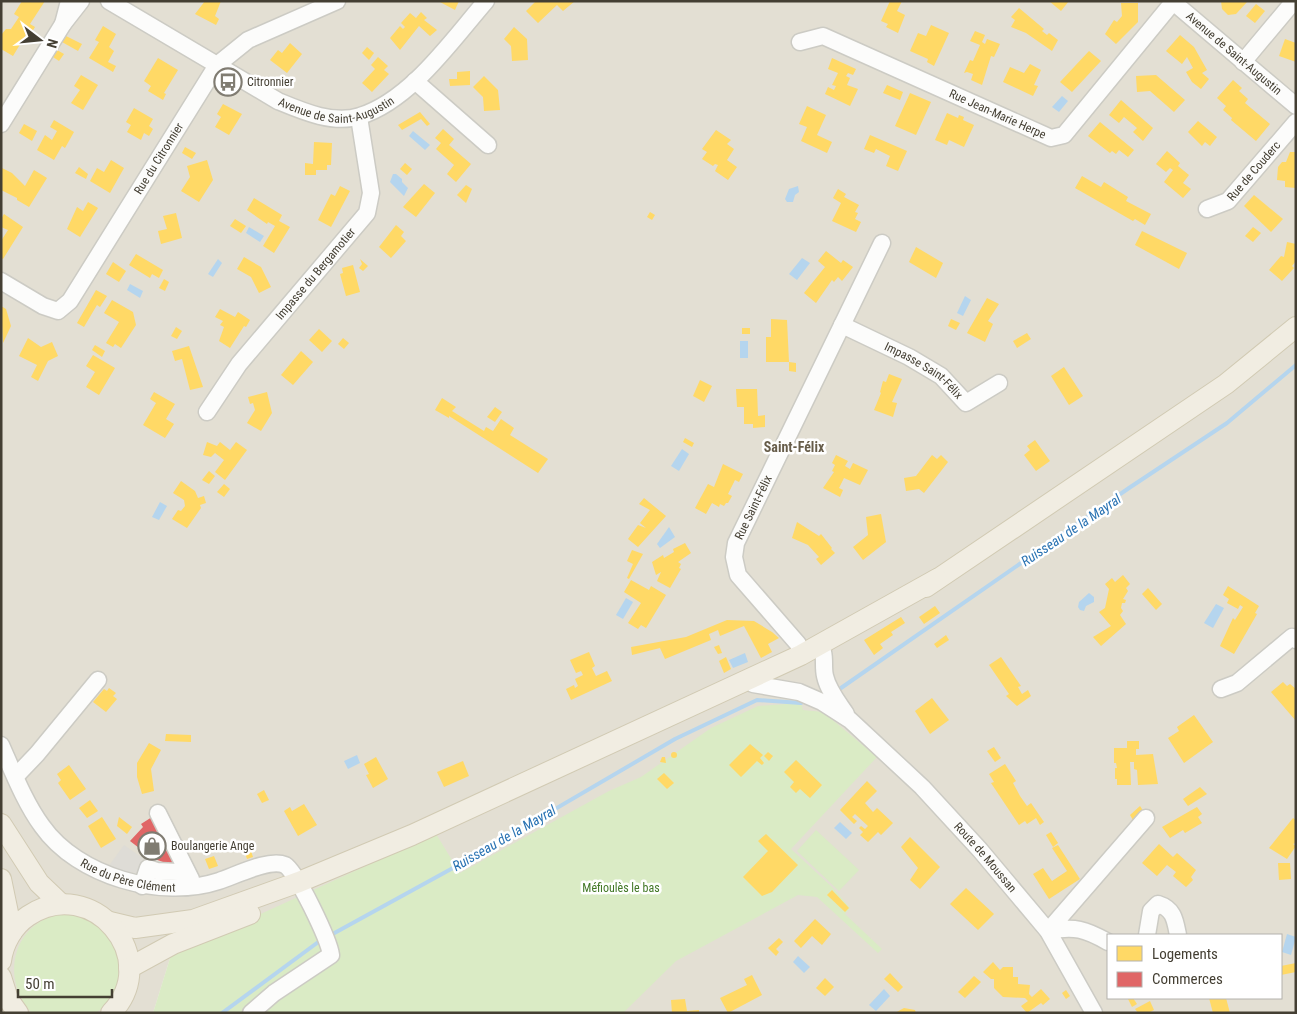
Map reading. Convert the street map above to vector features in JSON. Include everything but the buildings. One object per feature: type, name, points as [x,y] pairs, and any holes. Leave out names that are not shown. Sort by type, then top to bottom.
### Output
[{"type":"main road","points":[[667,717],[799,666],[868,626],[1226,384],[1296,327]]},
{"type":"main road","points":[[129,968],[173,944],[244,916],[301,886],[801,655],[937,580]]},
{"type":"main road","points":[[1,824],[38,883],[61,904]]},
{"type":"main road","points":[[1,879],[12,932]]},
{"type":"main road","points":[[110,922],[134,928],[193,920],[301,886]]},
{"type":"main road","points":[[1,961],[4,947],[12,932],[26,917],[38,910],[61,904],[83,907],[98,913],[110,922],[123,940],[129,968],[123,997],[111,1013]]},
{"type":"main road","points":[[1,977],[8,998],[18,1013]]},
{"type":"street","points":[[63,24],[69,1]]},
{"type":"street","points":[[1,124],[63,24],[81,1]]},
{"type":"street","name":"Avenue de Saint-Augustin","points":[[109,1],[278,101],[300,110],[323,116],[359,117],[404,92],[486,1]]},
{"type":"street","name":"Rue du Citronnier","points":[[1,281],[58,311],[70,301],[218,65],[248,40],[337,1]]},
{"type":"street","points":[[1243,62],[1294,1]]},
{"type":"street","name":"Avenue de Saint-Augustin","points":[[1173,2],[1296,106]]},
{"type":"street","name":"Rue Jean-Marie Herpe","points":[[800,42],[823,36],[1051,138],[1064,135],[1173,2]]},
{"type":"street","points":[[415,81],[488,145]]},
{"type":"street","name":"Impasse du Bergamotier","points":[[207,412],[239,364],[367,214],[372,193],[359,117]]},
{"type":"street","name":"Rue de Couderc","points":[[1207,209],[1228,201],[1296,122]]},
{"type":"street","name":"Rue Saint-Félix","points":[[801,655],[798,644],[738,575],[734,557],[736,543],[882,243]]},
{"type":"street","name":"Impasse Saint-Félix","points":[[842,325],[909,357],[941,376],[966,403],[999,383]]},
{"type":"street","points":[[1221,689],[1236,683],[1292,637],[1296,640]]},
{"type":"street","points":[[823,652],[825,661],[824,673],[828,686],[850,720]]},
{"type":"street","points":[[16,776],[37,754],[98,680]]},
{"type":"street","points":[[753,684],[799,692],[822,702],[850,720]]},
{"type":"street","name":"Route de Moussan","points":[[850,720],[922,787],[980,850],[1048,931],[1094,1013]]},
{"type":"street","name":"Rue du Père Clément","points":[[1,745],[42,827],[68,852],[97,870],[142,886],[170,889],[217,882],[257,867],[278,864],[285,866],[301,886]]},
{"type":"street","points":[[158,812],[191,879],[188,886]]},
{"type":"street","points":[[1048,931],[1146,818]]},
{"type":"street","points":[[251,1013],[274,993],[331,955],[330,945],[301,886]]},
{"type":"street","points":[[1147,934],[1151,911],[1158,904],[1167,907],[1174,917],[1178,934]]},
{"type":"street","points":[[1048,931],[1070,927],[1089,931],[1107,941]]},
{"type":"shaded area","points":[[1,1],[1296,1],[1296,1013],[614,1013],[171,955],[153,1013],[1,1013]]},
{"type":"shaded area","points":[[124,845],[147,861],[139,873],[116,872],[108,867]]},
{"type":"green space","name":"Méfioulès le bas","points":[[801,703],[803,710],[823,712],[877,757],[791,849],[833,888],[850,908],[845,914],[882,949],[878,953],[817,897],[798,895],[676,961],[623,1013],[153,1013],[171,955],[436,834],[460,873],[609,791],[641,777],[711,728],[758,706]]},
{"type":"green space","points":[[816,830],[859,870],[839,891],[797,851]]},
{"type":"green space","points":[[62,914],[76,916],[89,921],[108,937],[114,948],[119,974],[116,988],[109,1001],[97,1012],[32,1013],[22,999],[16,984],[14,969],[16,954],[22,940],[32,928],[45,919]]},
{"type":"water","points":[[1062,96],[1068,101],[1059,112],[1052,107]]},
{"type":"water","points":[[413,131],[430,145],[425,150],[409,136]]},
{"type":"water","points":[[393,174],[402,179],[402,182],[408,188],[404,196],[390,182]]},
{"type":"water","points":[[798,186],[799,192],[795,195],[793,202],[787,202],[785,199],[789,189]]},
{"type":"water","points":[[249,227],[264,236],[260,242],[246,233]]},
{"type":"water","points":[[802,258],[810,263],[797,280],[789,274]]},
{"type":"water","points":[[218,259],[222,263],[213,277],[208,274]]},
{"type":"water","points":[[130,284],[143,291],[140,298],[127,290]]},
{"type":"water","points":[[965,296],[971,300],[963,316],[957,313]]},
{"type":"water","points":[[740,341],[748,341],[748,358],[740,358]]},
{"type":"water","points":[[682,449],[689,454],[679,471],[671,466]]},
{"type":"water","points":[[160,502],[167,506],[159,520],[152,517]]},
{"type":"water","points":[[669,527],[675,537],[660,548],[657,544]]},
{"type":"water","points":[[1089,593],[1094,597],[1094,602],[1086,606],[1084,611],[1080,610],[1078,607],[1079,602]]},
{"type":"water","points":[[626,598],[633,602],[623,619],[616,615]]},
{"type":"water","points":[[1216,604],[1224,608],[1213,628],[1204,623]]},
{"type":"water","points":[[745,653],[748,662],[733,668],[729,660]]},
{"type":"water","points":[[357,755],[360,763],[348,769],[344,761]]},
{"type":"water","points":[[840,822],[852,833],[846,839],[834,828]]},
{"type":"water","points":[[1287,934],[1296,937],[1291,955],[1282,952]]},
{"type":"water","points":[[798,956],[810,967],[804,973],[793,962]]},
{"type":"water","points":[[884,989],[890,996],[876,1011],[869,1005]]},
{"type":"waterway","name":"Ruisseau de la Mayral","points":[[841,688],[1129,488],[1227,423],[1296,365]]},
{"type":"waterway","name":"Ruisseau de la Mayral","points":[[329,936],[473,857],[675,739],[757,700],[801,703]]},
{"type":"waterway","name":"Ruisseau de la Mayral","points":[[222,1013],[321,940]]},
{"type":"place","name":"Citronnier","points":[[228,82]]},
{"type":"place","name":"Boulangerie Ange","points":[[152,846]]},
{"type":"district","name":"Saint-Félix","points":[[794,447]]}]
